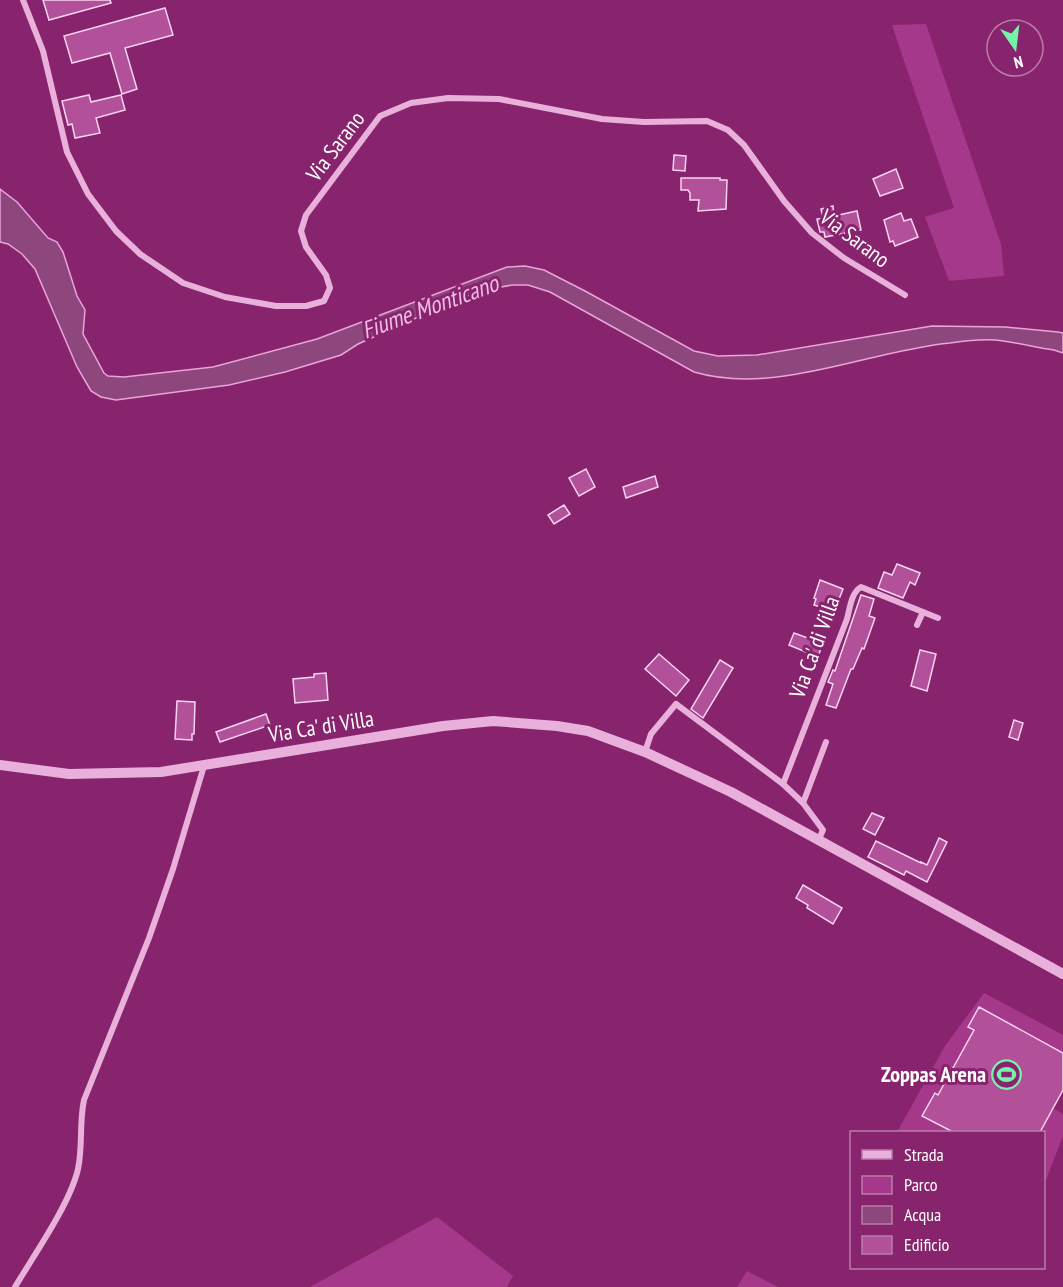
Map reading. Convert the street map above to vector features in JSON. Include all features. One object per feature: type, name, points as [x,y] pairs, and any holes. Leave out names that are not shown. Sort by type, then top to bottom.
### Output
[{"type":"street","name":"Via Sarano","points":[[23,0],[43,51],[61,134],[76,173],[116,231],[140,254],[183,283],[225,297],[276,306],[306,306],[324,301],[330,288],[326,275],[306,247],[301,231],[306,215],[380,116],[411,103],[447,98],[499,99],[602,119],[644,122],[707,121],[728,130],[744,145],[784,201],[812,233],[844,258],[905,296]]},
{"type":"street","name":"Via Ca' di Villa","points":[[783,784],[857,589],[861,587],[938,618]]},
{"type":"street","points":[[917,625],[923,612]]},
{"type":"street","points":[[645,752],[651,734],[676,704],[783,784],[803,802],[822,830],[818,841]]},
{"type":"street","name":"Via Ca' di Villa","points":[[0,765],[69,774],[162,772],[443,726],[493,721],[588,731],[645,752],[731,792],[1063,974]]},
{"type":"street","points":[[803,802],[826,742]]},
{"type":"street","points":[[15,1287],[75,1178],[79,1156],[80,1118],[84,1100],[149,938],[173,869],[204,766]]},
{"type":"green space","points":[[926,24],[1001,244],[1004,276],[949,281],[925,217],[954,208],[892,25]]},
{"type":"green space","name":"Zoppas Arena","points":[[984,993],[1063,1035],[1063,1090],[1053,1108],[1063,1114],[1063,1136],[1045,1182],[1045,1131],[898,1131],[945,1046]]},
{"type":"green space","points":[[437,1217],[513,1276],[507,1287],[310,1287]]},
{"type":"green space","points":[[747,1271],[778,1287],[737,1287]]},
{"type":"water","name":"Fiume Monticano","points":[[0,189],[17,202],[48,238],[57,242],[63,252],[77,296],[85,310],[83,334],[104,373],[108,376],[124,377],[213,367],[317,339],[507,267],[525,266],[544,270],[694,351],[718,356],[757,355],[932,326],[1005,327],[1063,333],[1063,353],[1002,341],[972,340],[887,354],[822,370],[757,379],[725,378],[694,372],[550,292],[528,285],[512,285],[461,298],[358,344],[341,355],[285,372],[229,385],[116,400],[101,397],[91,391],[77,367],[35,269],[22,254],[8,244],[0,242]]},
{"type":"building","points":[[43,0],[110,0],[111,3],[49,20]]},
{"type":"building","points":[[165,8],[173,35],[125,48],[137,89],[122,94],[110,53],[72,63],[64,36]]},
{"type":"building","points":[[89,95],[91,102],[121,95],[125,110],[96,118],[100,133],[75,138],[72,124],[68,125],[62,101]]},
{"type":"building","points":[[674,155],[686,156],[685,171],[673,170]]},
{"type":"building","points":[[896,169],[903,188],[880,196],[873,179]]},
{"type":"building","points":[[681,178],[727,180],[726,209],[698,211],[699,200],[690,200],[688,190],[681,190]]},
{"type":"building","points":[[833,206],[834,216],[857,211],[861,230],[825,237],[824,232],[820,232],[817,219],[823,218],[821,209]]},
{"type":"building","points":[[901,213],[904,221],[911,219],[918,237],[895,246],[893,241],[890,242],[884,220]]},
{"type":"building","points":[[586,469],[595,487],[579,496],[569,478]]},
{"type":"building","points":[[655,476],[658,487],[626,498],[623,487]]},
{"type":"building","points":[[564,505],[570,514],[554,524],[548,515]]},
{"type":"building","points":[[897,564],[920,573],[915,585],[910,582],[903,598],[878,588],[884,572],[892,575]]},
{"type":"building","points":[[820,580],[843,589],[836,607],[831,605],[830,610],[814,605]]},
{"type":"building","points":[[861,595],[874,599],[869,616],[875,618],[864,649],[862,648],[851,669],[836,708],[826,705],[833,684],[828,682],[833,670],[835,671]]},
{"type":"building","points":[[794,633],[823,642],[818,657],[789,645]]},
{"type":"building","points":[[920,650],[936,654],[927,691],[911,686]]},
{"type":"building","points":[[659,654],[689,680],[676,696],[645,669]]},
{"type":"building","points":[[720,660],[733,668],[703,718],[691,709]]},
{"type":"building","points":[[326,673],[328,700],[295,703],[293,679]]},
{"type":"building","points":[[177,701],[195,702],[192,740],[175,739]]},
{"type":"building","points":[[266,714],[270,725],[220,742],[216,732]]},
{"type":"building","points":[[1014,720],[1023,723],[1018,740],[1009,737]]},
{"type":"building","points":[[872,813],[884,818],[875,835],[863,829]]},
{"type":"building","points":[[939,838],[947,842],[927,882],[906,871],[904,875],[868,857],[876,841],[927,865]]},
{"type":"building","points":[[803,885],[842,908],[833,924],[807,908],[808,905],[796,898]]},
{"type":"building","name":"Zoppas Arena","points":[[979,1007],[1063,1053],[1063,1090],[1041,1131],[951,1131],[922,1116],[935,1093],[938,1095],[974,1030],[968,1027]]},
{"type":"place","name":"Zoppas Arena","points":[[1007,1074]]}]
